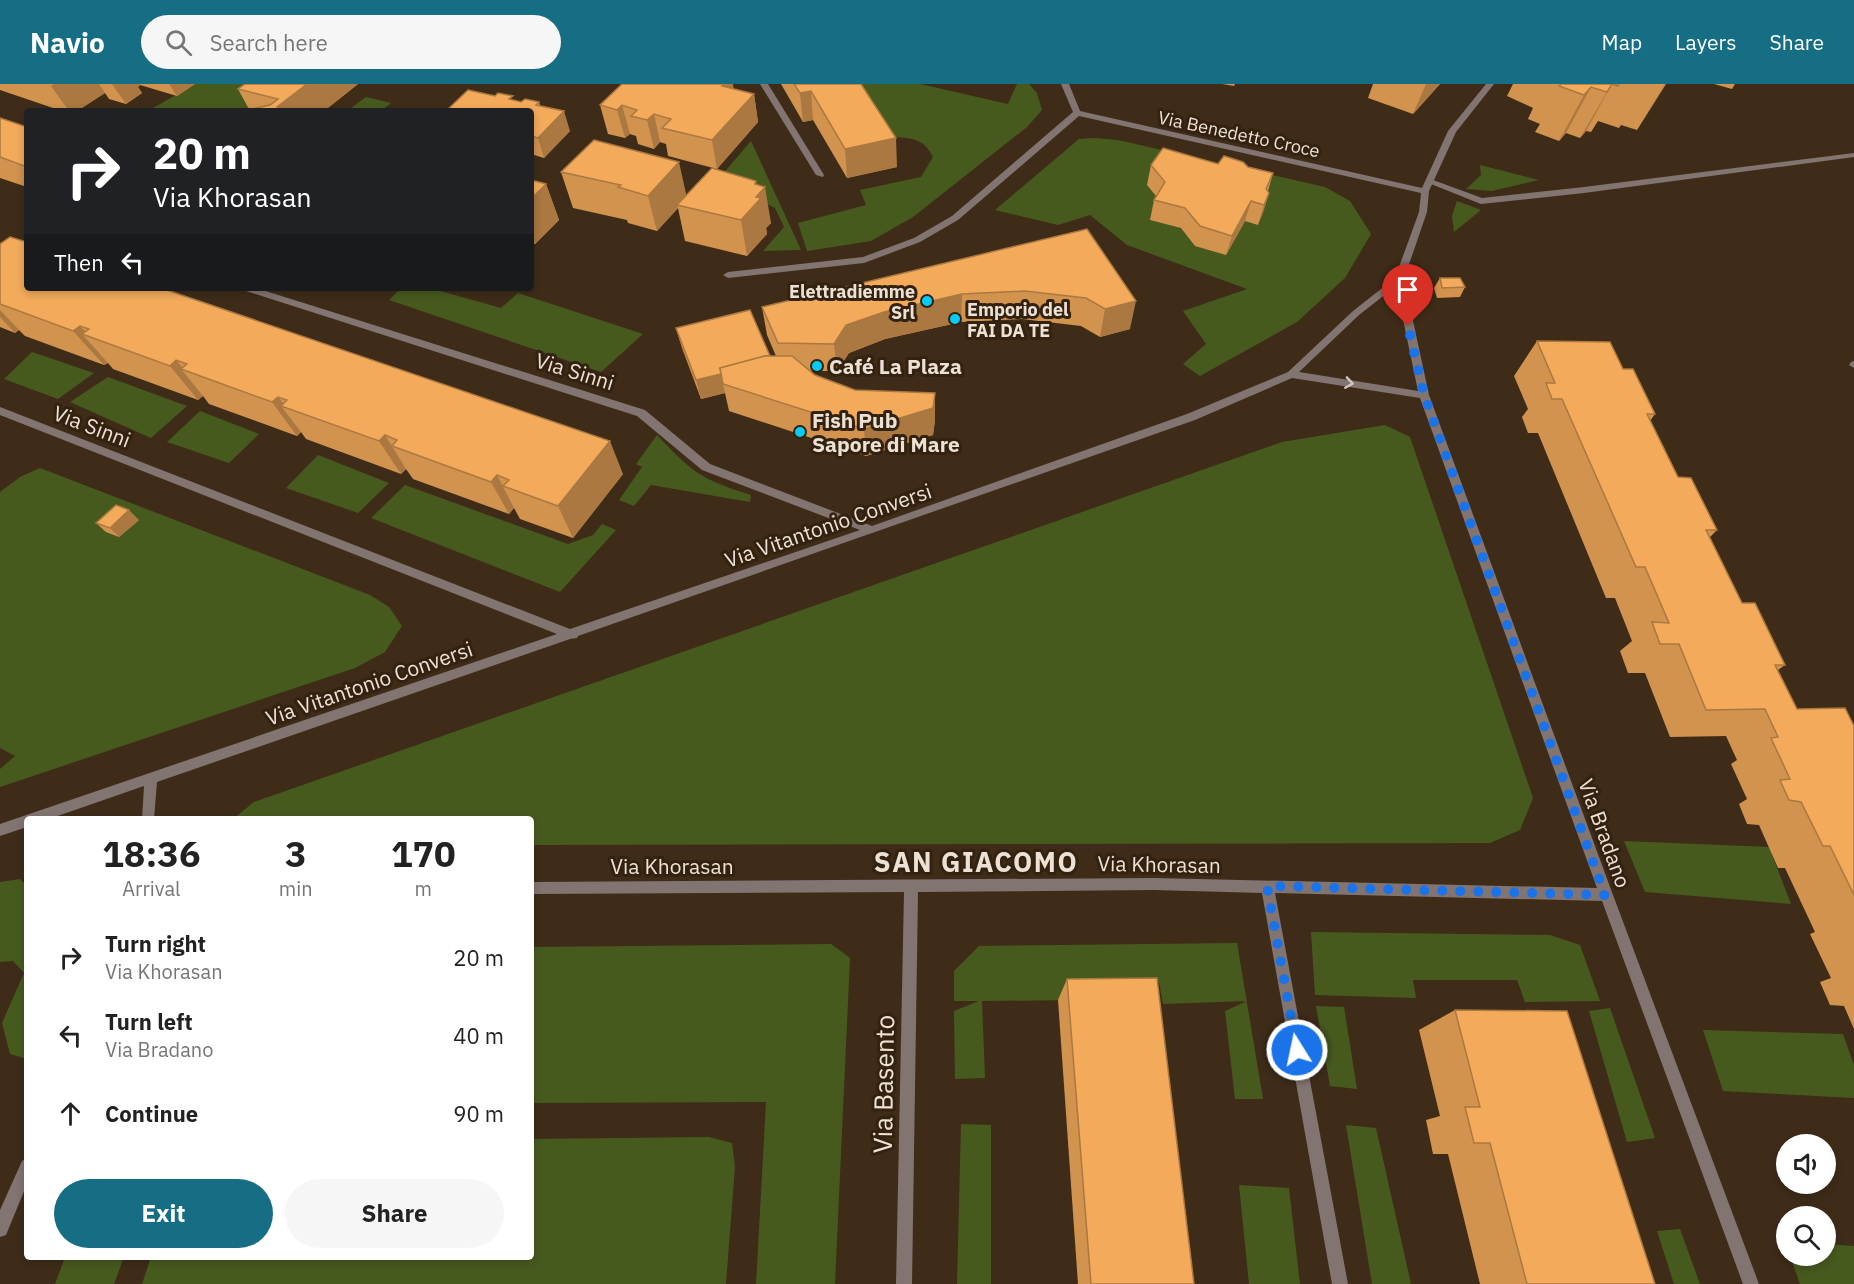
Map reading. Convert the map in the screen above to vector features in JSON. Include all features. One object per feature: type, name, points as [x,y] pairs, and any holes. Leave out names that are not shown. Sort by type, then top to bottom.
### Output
[{"type":"street","points":[[764,84],[820,175]]},
{"type":"street","points":[[728,275],[864,260],[917,240],[955,218],[1077,113],[1065,84]]},
{"type":"street","points":[[1398,279],[1423,212],[1425,191],[1452,131],[1490,84]]},
{"type":"street","name":"Via Benedetto Croce","points":[[1077,113],[1425,191]]},
{"type":"street","points":[[1430,182],[1480,201],[1854,155]]},
{"type":"street","name":"Via Vitantonio Conversi","points":[[41,816],[573,635],[1191,417],[1291,374],[1356,313],[1398,279]]},
{"type":"street","name":"Via Bradano","points":[[1398,279],[1424,395],[1605,895],[1751,1284]]},
{"type":"street","name":"Via Sinni","points":[[255,291],[641,413],[706,467],[872,530]]},
{"type":"street","points":[[1291,374],[1424,395]]},
{"type":"street","name":"Via Sinni","points":[[0,411],[573,635]]},
{"type":"street","points":[[148,816],[151,778]]},
{"type":"street","points":[[0,830],[24,822]]},
{"type":"street","name":"Via Khorasan","points":[[534,888],[1154,884],[1605,895]]},
{"type":"street","name":"Via Basento","points":[[904,1284],[911,885]]},
{"type":"street","points":[[1267,886],[1340,1284]]},
{"type":"street","points":[[0,1229],[24,1173]]},
{"type":"green space","points":[[195,84],[297,84],[267,108],[153,108]]},
{"type":"green space","points":[[860,84],[920,84],[1008,104],[1017,84],[1029,84],[1037,93],[1042,110],[1027,127],[913,217],[871,241],[807,251],[798,223],[866,205],[860,190],[921,177],[933,157],[922,143],[895,137]]},
{"type":"green space","points":[[366,97],[391,103],[385,108],[351,108]]},
{"type":"green space","points":[[1079,139],[1118,140],[1325,187],[1350,201],[1371,234],[1345,278],[1297,322],[1200,376],[1183,364],[1206,344],[1183,311],[1247,289],[1127,245],[1090,215],[1058,225],[995,210]]},
{"type":"green space","points":[[751,141],[801,250],[763,251],[784,227],[775,208],[745,193],[721,176]]},
{"type":"green space","points":[[1480,165],[1539,180],[1492,191],[1466,189],[1481,175]]},
{"type":"green space","points":[[1457,201],[1481,210],[1454,232],[1452,216]]},
{"type":"green space","points":[[398,291],[441,291],[501,308],[518,293],[643,334],[601,372],[389,300]]},
{"type":"green space","points":[[32,352],[94,373],[58,399],[4,379]]},
{"type":"green space","points":[[108,377],[187,406],[151,438],[70,402]]},
{"type":"green space","points":[[200,411],[259,434],[229,463],[167,442]]},
{"type":"green space","points":[[1385,425],[1410,437],[1533,798],[1520,830],[1490,843],[534,845],[534,816],[237,816],[254,802],[1282,442]]},
{"type":"green space","points":[[657,435],[680,459],[699,474],[751,495],[750,502],[651,485],[634,506],[619,500],[642,467],[636,464]]},
{"type":"green space","points":[[318,455],[389,483],[358,513],[286,488]]},
{"type":"green space","points":[[40,468],[370,595],[389,607],[402,626],[385,652],[355,668],[0,787],[0,769],[15,756],[0,748],[0,492],[20,477]]},
{"type":"green space","points":[[405,485],[568,544],[593,535],[602,524],[616,530],[560,592],[371,518]]},
{"type":"green space","points":[[1624,841],[1769,847],[1791,904],[1645,892]]},
{"type":"green space","points":[[20,879],[24,883],[24,973],[13,961],[0,962],[0,882]]},
{"type":"green space","points":[[1311,932],[1550,935],[1580,945],[1600,1001],[1525,1002],[1517,980],[1413,980],[1416,998],[1315,995]]},
{"type":"green space","points":[[1237,943],[1247,1001],[1163,1004],[1159,982],[1079,982],[1077,1000],[982,1001],[985,1078],[955,1079],[954,1011],[979,1001],[954,1001],[954,971],[979,946]]},
{"type":"green space","points":[[831,944],[850,958],[835,1284],[756,1284],[766,1102],[534,1103],[534,947]]},
{"type":"green space","points":[[24,973],[24,1058],[10,1054],[2,1023]]},
{"type":"green space","points":[[1247,1001],[1263,1099],[1235,1099],[1225,1011]]},
{"type":"green space","points":[[1316,1006],[1344,1007],[1357,1089],[1330,1086]]},
{"type":"green space","points":[[1610,1008],[1655,1138],[1627,1142],[1589,1011]]},
{"type":"green space","points":[[1703,1030],[1843,1034],[1854,1065],[1854,1098],[1723,1091]]},
{"type":"green space","points":[[961,1124],[991,1125],[991,1284],[957,1284]]},
{"type":"green space","points":[[1346,1125],[1376,1128],[1411,1284],[1372,1284]]},
{"type":"green space","points":[[709,1137],[732,1143],[735,1166],[726,1284],[142,1284],[150,1260],[534,1260],[534,1139]]},
{"type":"green space","points":[[1239,1185],[1289,1188],[1300,1284],[1249,1284]]},
{"type":"green space","points":[[1680,1229],[1700,1284],[1674,1284],[1657,1231]]},
{"type":"green space","points":[[1836,1245],[1854,1246],[1854,1284],[1800,1284],[1794,1266],[1836,1266]]},
{"type":"green space","points":[[64,1260],[123,1260],[114,1284],[55,1284]]},
{"type":"building","points":[[245,84],[307,84],[277,108],[256,108],[270,105],[278,99],[238,89]]},
{"type":"building","points":[[622,84],[725,84],[722,86],[754,94],[712,140],[662,128],[671,119],[654,114],[647,120],[631,116],[637,110],[622,105],[617,110],[600,105]]},
{"type":"building","points":[[794,84],[861,84],[896,138],[845,149],[811,91],[800,93]]},
{"type":"building","points":[[1561,84],[1612,84],[1607,92],[1591,87],[1584,95],[1559,86]]},
{"type":"building","points":[[468,90],[495,96],[498,93],[513,96],[509,99],[539,102],[536,105],[564,111],[538,138],[534,137],[534,108],[449,108]]},
{"type":"building","points":[[0,118],[24,126],[24,166],[0,157]]},
{"type":"building","points":[[594,140],[679,162],[648,196],[618,187],[621,185],[561,172]]},
{"type":"building","points":[[1163,148],[1218,164],[1224,156],[1243,162],[1248,167],[1273,173],[1266,189],[1269,193],[1264,205],[1251,201],[1232,236],[1200,226],[1185,208],[1154,200],[1165,182],[1151,165]]},
{"type":"building","points":[[712,168],[756,181],[755,184],[765,187],[756,197],[761,198],[741,220],[677,205]]},
{"type":"building","points":[[534,181],[546,184],[534,196]]},
{"type":"building","points":[[1087,229],[1136,301],[1105,309],[1086,298],[1025,291],[962,294],[884,312],[846,325],[834,344],[778,343],[762,307]]},
{"type":"building","points":[[10,237],[24,241],[24,291],[170,291],[610,441],[558,506],[503,486],[509,480],[497,475],[491,482],[392,446],[397,440],[385,435],[379,441],[281,406],[287,400],[278,397],[272,402],[181,369],[187,364],[176,360],[170,366],[82,334],[89,329],[80,326],[73,331],[0,304],[0,244]]},
{"type":"building","points":[[1440,278],[1460,278],[1465,287],[1442,288]]},
{"type":"building","points":[[750,310],[770,356],[720,368],[721,374],[696,380],[676,328]]},
{"type":"building","points":[[1537,341],[1610,342],[1623,369],[1633,369],[1655,414],[1647,414],[1678,477],[1691,478],[1717,530],[1706,530],[1742,603],[1755,603],[1785,665],[1775,665],[1797,709],[1845,708],[1854,726],[1854,895],[1830,846],[1823,846],[1801,802],[1789,800],[1780,780],[1790,779],[1771,738],[1778,737],[1765,709],[1706,710],[1679,644],[1660,644],[1652,622],[1669,623],[1645,567],[1636,567],[1562,399],[1552,399],[1546,383],[1555,383]]},
{"type":"building","points":[[765,356],[792,356],[815,375],[855,390],[935,393],[933,408],[864,429],[723,384],[720,368]]},
{"type":"building","points":[[116,505],[129,510],[110,528],[96,523]]},
{"type":"building","points":[[1157,978],[1194,1284],[1091,1284],[1067,979]]},
{"type":"building","points":[[1455,1010],[1567,1011],[1655,1284],[1527,1284],[1490,1143],[1474,1143],[1465,1107],[1480,1107]]},
{"type":"place","name":"Elettradiemme Srl","points":[[927,301]]},
{"type":"place","name":"Emporio del FAI DA TE","points":[[955,319]]},
{"type":"place","name":"Café La Plaza","points":[[817,366]]},
{"type":"place","name":"Fish Pub Sapore di Mare","points":[[800,432]]},
{"type":"district","name":"SAN GIACOMO","points":[[976,861]]},
{"type":"route","points":[[1297,1050],[1267,886],[1605,895],[1424,395],[1408,326]]}]
